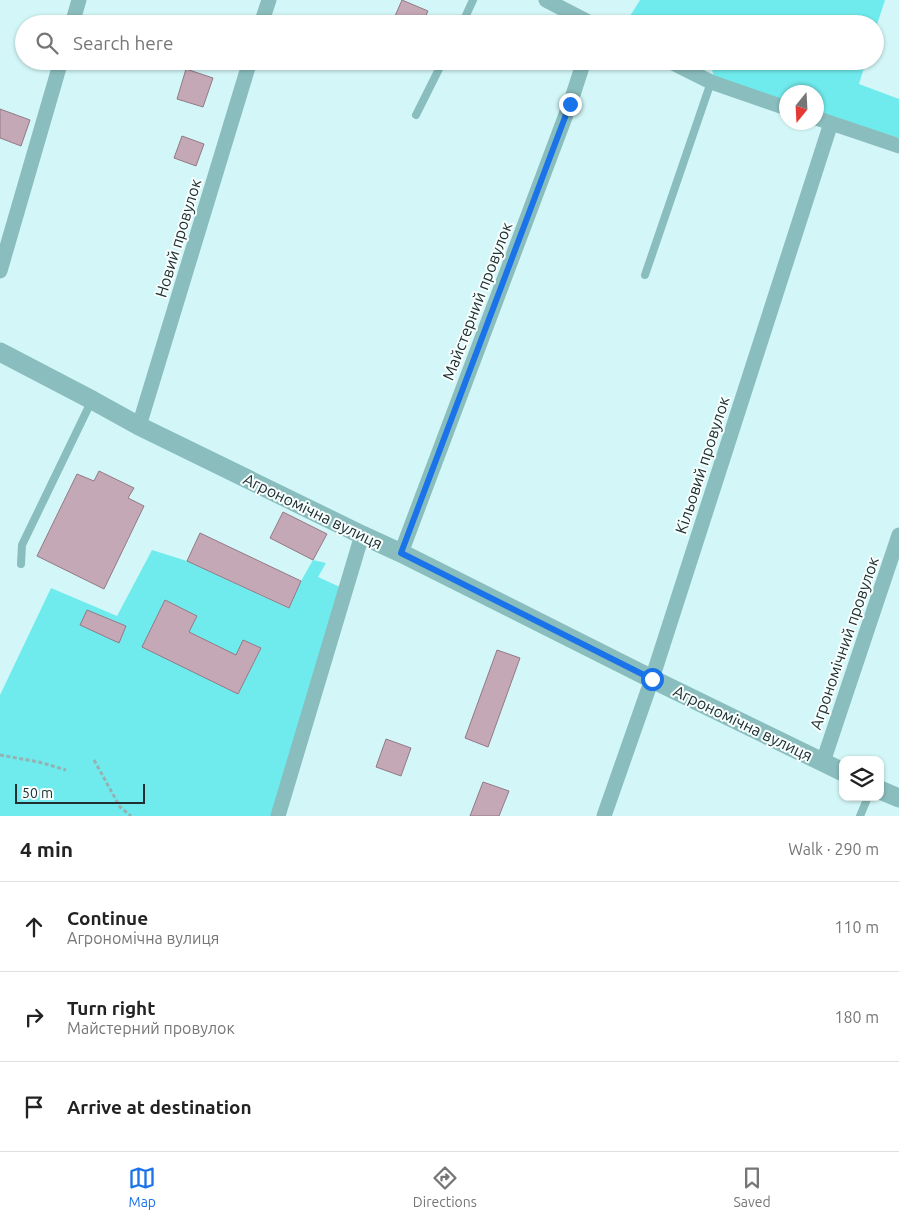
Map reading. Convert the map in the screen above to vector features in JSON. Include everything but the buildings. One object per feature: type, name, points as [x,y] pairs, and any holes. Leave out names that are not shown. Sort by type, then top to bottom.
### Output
[{"type":"street","points":[[75,15],[79,0]]},
{"type":"street","points":[[264,15],[269,0]]},
{"type":"street","points":[[546,0],[575,15]]},
{"type":"street","points":[[0,272],[59,70]]},
{"type":"street","name":"Новий провулок","points":[[139,426],[247,70]]},
{"type":"street","name":"Майстерний провулок","points":[[401,553],[570,104],[581,70]]},
{"type":"street","points":[[687,70],[711,82],[779,106]]},
{"type":"street","points":[[824,121],[899,146]]},
{"type":"street","name":"Кільовий провулок","points":[[604,816],[652,679],[831,123]]},
{"type":"street","name":"Агрономічна вулиця","points":[[0,352],[139,426],[401,553],[839,770]]},
{"type":"street","points":[[283,815],[362,535]]},
{"type":"street","name":"Агрономічний провулок","points":[[823,762],[899,536]]},
{"type":"street","points":[[884,792],[899,798]]},
{"type":"lane","points":[[466,15],[473,0]]},
{"type":"lane","points":[[416,115],[438,70]]},
{"type":"lane","points":[[644,275],[711,82]]},
{"type":"lane","points":[[21,564],[22,545],[92,400]]},
{"type":"lane","points":[[860,816],[866,801]]},
{"type":"path","points":[[0,755],[39,762],[66,770]]},
{"type":"path","points":[[94,760],[120,807],[131,816]]},
{"type":"shaded area","points":[[640,0],[885,0],[880,15],[631,15]]},
{"type":"shaded area","points":[[712,70],[863,70],[859,84],[899,99],[899,138],[824,115],[824,85],[779,85],[779,100],[714,77]]},
{"type":"shaded area","points":[[152,550],[187,561],[288,608],[313,560],[326,563],[318,577],[340,587],[272,816],[0,816],[0,695],[51,588],[117,616]]},
{"type":"route","points":[[570,104],[401,553],[652,679]]}]
